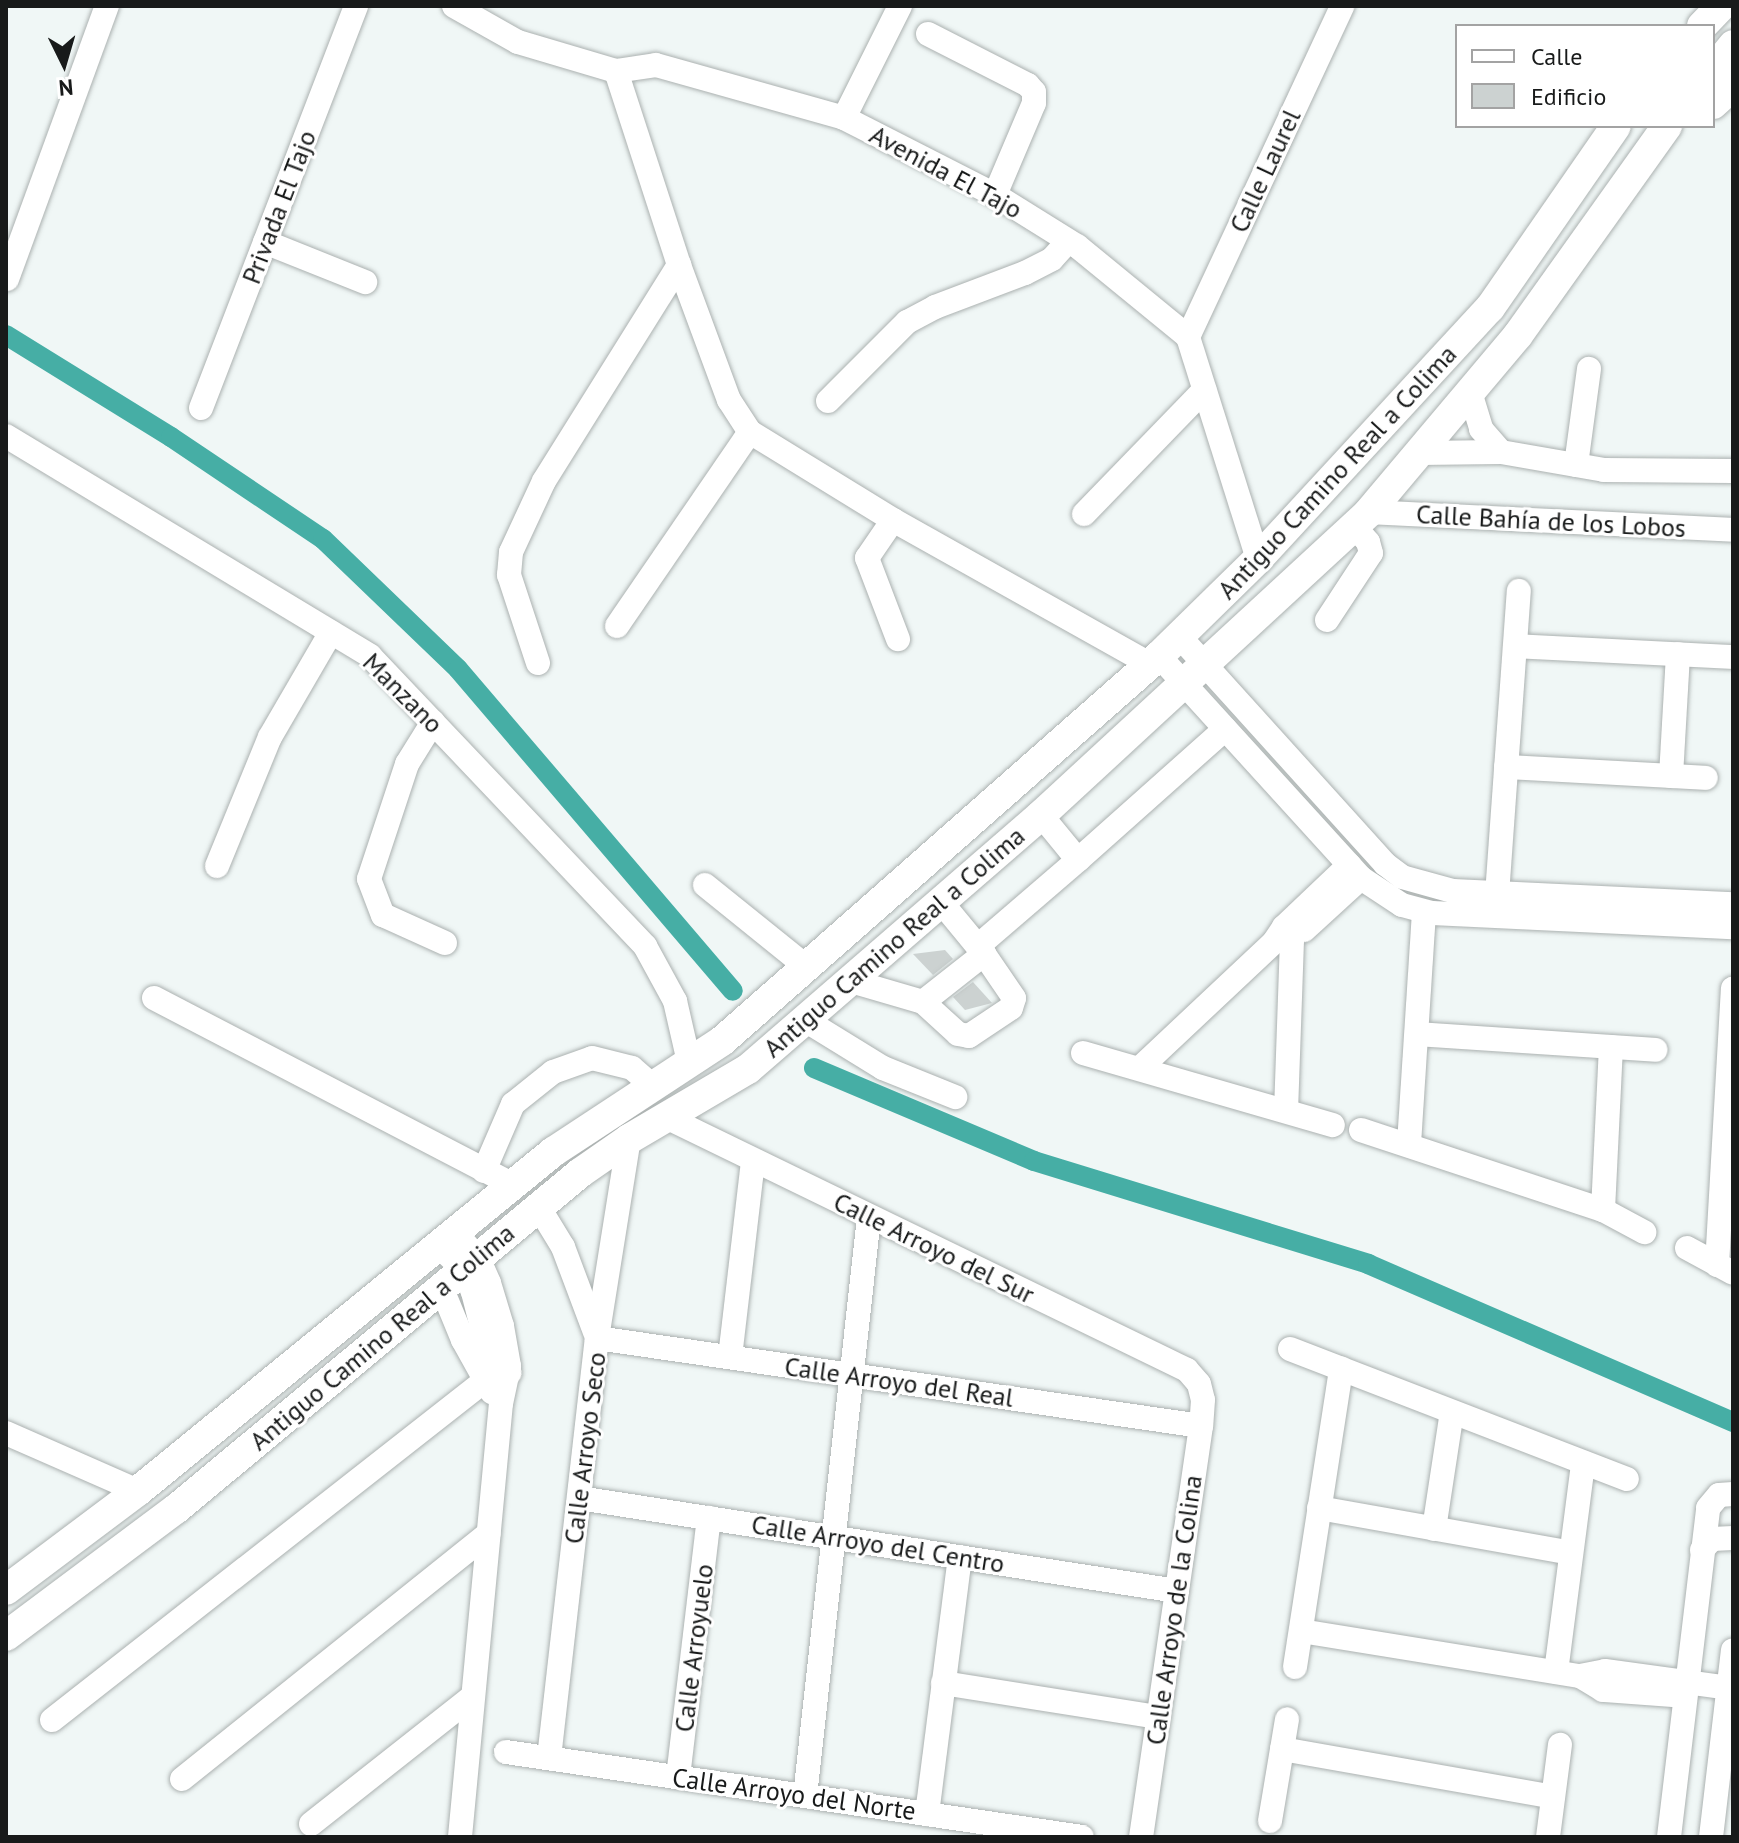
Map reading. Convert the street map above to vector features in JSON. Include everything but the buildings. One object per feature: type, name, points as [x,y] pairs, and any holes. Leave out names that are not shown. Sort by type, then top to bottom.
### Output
[{"type":"main road","points":[[1704,24],[1721,6]]},
{"type":"main road","points":[[1715,68],[1733,45]]},
{"type":"main road","points":[[1715,102],[1733,86]]},
{"type":"main road","name":"Antiguo Camino Real a Colima","points":[[6,1590],[138,1491],[553,1152],[722,1041],[1162,652],[1258,559],[1490,308],[1615,128]]},
{"type":"main road","name":"Antiguo Camino Real a Colima","points":[[6,1636],[176,1509],[538,1206],[629,1139],[748,1069],[1041,815],[1362,519],[1518,335],[1666,128]]},
{"type":"main road","points":[[1645,157],[1686,128]]},
{"type":"street","points":[[7,279],[107,6]]},
{"type":"street","name":"Privada El Tajo","points":[[201,408],[356,6]]},
{"type":"street","name":"Avenida El Tajo","points":[[454,6],[518,42],[616,71],[656,65],[844,118],[995,195],[1068,241],[1188,337]]},
{"type":"street","points":[[844,118],[900,6]]},
{"type":"street","name":"Calle Laurel","points":[[1188,337],[1342,6]]},
{"type":"street","points":[[928,34],[1028,85],[1034,92],[1034,103],[995,195]]},
{"type":"street","points":[[616,71],[679,265],[729,400],[750,432],[893,520],[1162,652],[1194,673],[1385,864],[1402,877],[1430,887],[1505,895],[1733,904]]},
{"type":"street","points":[[828,401],[907,322],[935,307],[1025,273],[1052,259],[1068,241]]},
{"type":"street","points":[[265,242],[365,282]]},
{"type":"street","points":[[538,663],[509,575],[511,552],[544,481],[679,265]]},
{"type":"street","points":[[1188,337],[1258,559]]},
{"type":"street","points":[[1576,465],[1589,369]]},
{"type":"street","points":[[1084,514],[1204,390]]},
{"type":"street","points":[[1470,392],[1481,429],[1501,452]]},
{"type":"street","points":[[617,626],[750,432]]},
{"type":"street","name":"Manzano","points":[[6,436],[370,656],[645,946],[675,1001],[689,1062]]},
{"type":"street","points":[[1419,453],[1501,452],[1604,470],[1733,471]]},
{"type":"street","points":[[1327,620],[1371,553],[1362,519]]},
{"type":"street","name":"Calle Bahía de los Lobos","points":[[1362,519],[1733,530]]},
{"type":"street","points":[[893,520],[867,558],[898,639]]},
{"type":"street","points":[[1505,895],[1514,767],[1515,646],[1519,591]]},
{"type":"street","points":[[217,866],[270,737],[331,632]]},
{"type":"street","points":[[1515,646],[1733,657]]},
{"type":"street","points":[[1671,776],[1678,654]]},
{"type":"street","points":[[1194,673],[1225,729],[1355,871],[1385,896],[1428,912],[1733,927]]},
{"type":"street","points":[[433,722],[407,764],[369,879],[383,915],[445,943]]},
{"type":"street","points":[[923,1002],[1225,729]]},
{"type":"street","points":[[1514,767],[1706,778]]},
{"type":"street","points":[[1041,815],[1078,860]]},
{"type":"street","points":[[1140,1068],[1355,871]]},
{"type":"street","points":[[705,885],[808,968]]},
{"type":"street","points":[[851,981],[923,1002],[958,1034],[969,1036],[1011,1008],[1014,998],[981,950],[942,903]]},
{"type":"street","points":[[1409,1144],[1422,971],[1419,965],[1428,912]]},
{"type":"street","points":[[1283,936],[1286,1109]]},
{"type":"street","points":[[1687,1248],[1725,1269],[1733,988]]},
{"type":"street","points":[[154,998],[513,1185]]},
{"type":"street","points":[[805,1020],[883,1068],[955,1097]]},
{"type":"street","points":[[1417,1034],[1655,1050]]},
{"type":"street","points":[[1603,1210],[1611,1047]]},
{"type":"street","points":[[1083,1053],[1333,1125]]},
{"type":"street","points":[[484,1171],[513,1104],[553,1072],[592,1058],[632,1068],[653,1086]]},
{"type":"street","name":"Calle Arroyo del Sur","points":[[666,1117],[753,1162],[1187,1370],[1199,1384]]},
{"type":"street","points":[[1361,1130],[1603,1210],[1644,1232]]},
{"type":"street","name":"Calle Arroyo Seco","points":[[549,1758],[597,1338],[629,1139]]},
{"type":"street","points":[[730,1357],[753,1162]]},
{"type":"street","points":[[538,1206],[573,1270],[597,1338]]},
{"type":"street","points":[[805,1796],[869,1217]]},
{"type":"street","points":[[447,1239],[496,1377]]},
{"type":"street","points":[[460,1837],[501,1403],[488,1309],[461,1272]]},
{"type":"street","name":"Calle Arroyo del Real","points":[[597,1338],[1201,1426]]},
{"type":"street","points":[[1290,1349],[1627,1479]]},
{"type":"street","points":[[1295,1667],[1341,1369]]},
{"type":"street","points":[[52,1720],[496,1377]]},
{"type":"street","name":"Calle Arroyo de la Colina","points":[[1141,1837],[1201,1426],[1203,1400],[1199,1384]]},
{"type":"street","points":[[1434,1529],[1452,1412]]},
{"type":"street","points":[[6,1433],[138,1491]]},
{"type":"street","points":[[1568,1674],[1571,1553],[1583,1463]]},
{"type":"street","points":[[1669,1837],[1710,1503],[1719,1495],[1733,1494]]},
{"type":"street","name":"Calle Arroyo del Centro","points":[[579,1498],[1177,1591]]},
{"type":"street","points":[[1319,1508],[1571,1553]]},
{"type":"street","name":"Calle Arroyuelo","points":[[678,1777],[709,1518]]},
{"type":"street","points":[[182,1779],[489,1533]]},
{"type":"street","points":[[1702,1550],[1712,1539],[1733,1538]]},
{"type":"street","points":[[927,1814],[960,1557]]},
{"type":"street","points":[[1301,1631],[1568,1674],[1603,1690],[1686,1689],[1728,1694]]},
{"type":"street","points":[[1711,1837],[1733,1650]]},
{"type":"street","points":[[943,1683],[1158,1717]]},
{"type":"street","points":[[311,1824],[473,1696]]},
{"type":"street","points":[[1270,1821],[1287,1719]]},
{"type":"street","points":[[1548,1837],[1560,1745]]},
{"type":"street","points":[[1282,1749],[1553,1797]]},
{"type":"street","name":"Calle Arroyo del Norte","points":[[506,1752],[1082,1837]]},
{"type":"waterway","points":[[6,335],[171,437],[323,539],[458,669],[733,991]]},
{"type":"waterway","points":[[814,1068],[1034,1161],[1368,1264],[1733,1422]]}]
